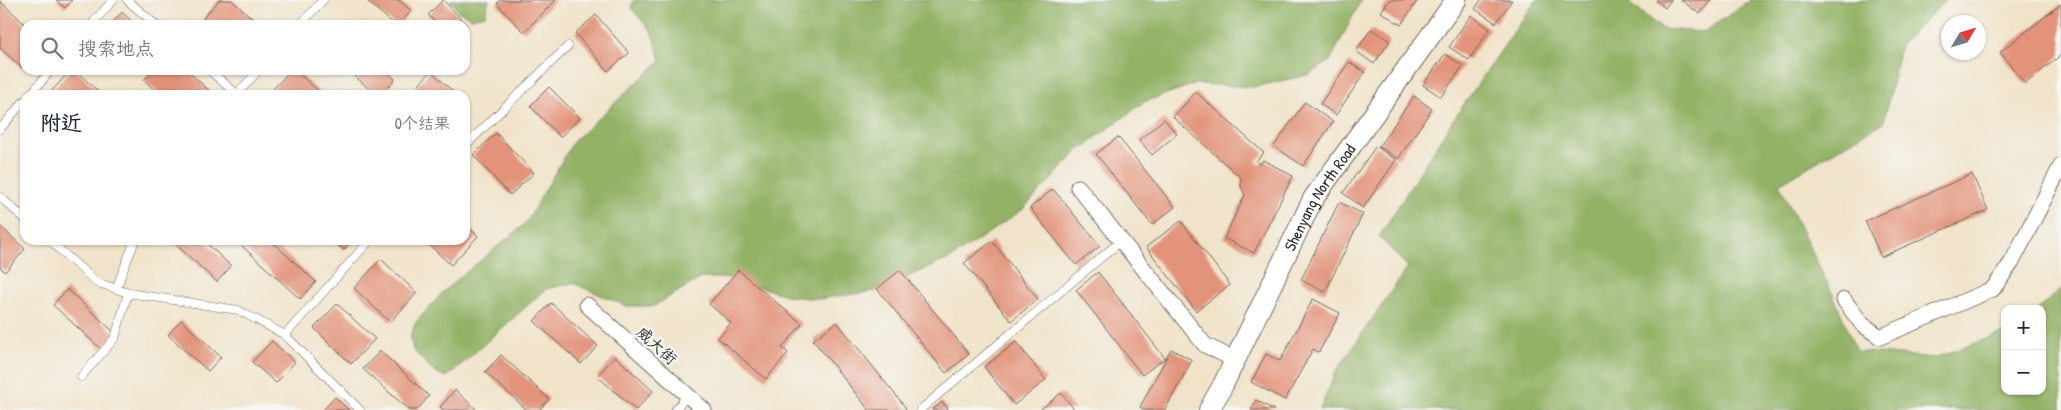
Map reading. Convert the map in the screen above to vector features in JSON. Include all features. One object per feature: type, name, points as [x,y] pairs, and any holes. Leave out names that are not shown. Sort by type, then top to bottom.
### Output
[{"type":"street","name":"Shenyang North Road","points":[[1209,410],[1230,357],[1298,202],[1441,0]]},
{"type":"street","name":"Shenyang North Road","points":[[1197,410],[1230,357],[1313,199],[1456,0]]},
{"type":"street","points":[[1844,300],[1862,324],[1880,337],[1993,289],[2012,262],[2061,166]]},
{"type":"street","points":[[1078,187],[1206,345],[1230,357]]},
{"type":"street","name":"威大街","points":[[586,305],[704,410]]},
{"type":"lane","points":[[95,20],[113,0]]},
{"type":"lane","points":[[127,0],[150,20]]},
{"type":"lane","points":[[305,20],[323,0]]},
{"type":"lane","points":[[470,141],[568,46]]},
{"type":"lane","points":[[34,90],[48,75]]},
{"type":"lane","points":[[215,75],[231,90]]},
{"type":"lane","points":[[241,90],[255,75]]},
{"type":"lane","points":[[0,129],[20,106]]},
{"type":"lane","points":[[0,197],[20,215]]},
{"type":"lane","points":[[920,410],[1122,240]]},
{"type":"lane","points":[[55,245],[96,282],[128,293],[238,310],[285,335],[360,410]]},
{"type":"lane","points":[[116,289],[133,245]]},
{"type":"lane","points":[[285,335],[366,245]]},
{"type":"lane","points":[[81,377],[116,338],[128,293]]},
{"type":"lane","points":[[674,410],[687,396]]},
{"type":"green space","points":[[450,0],[489,0],[485,15],[472,18],[458,11]]},
{"type":"green space","points":[[634,0],[1361,0],[1330,61],[1308,75],[1254,87],[1195,84],[1144,102],[1078,151],[1022,210],[953,257],[875,291],[819,299],[789,296],[731,278],[701,278],[654,306],[626,306],[573,283],[546,289],[447,377],[434,372],[413,350],[410,336],[416,322],[446,289],[526,223],[573,142],[661,60],[651,31],[631,8]]},
{"type":"green space","points":[[1536,0],[1626,0],[1662,29],[1704,32],[1751,0],[1946,0],[1900,46],[1884,122],[1779,184],[1835,299],[1856,351],[1935,358],[2001,333],[2001,395],[2046,395],[2046,305],[2043,305],[2061,289],[2061,410],[1320,410],[1335,373],[1408,267],[1379,237],[1447,129]]},
{"type":"building","points":[[56,0],[72,0],[65,8]]},
{"type":"building","points":[[219,0],[232,0],[254,20],[205,20],[203,18]]},
{"type":"building","points":[[369,0],[399,0],[411,11],[403,20],[389,20],[368,2]]},
{"type":"building","points":[[443,0],[462,20],[433,20],[428,15]]},
{"type":"building","points":[[500,0],[556,0],[524,32],[497,4]]},
{"type":"building","points":[[1389,0],[1418,0],[1401,25],[1381,12]]},
{"type":"building","points":[[1481,0],[1512,0],[1496,23],[1475,9]]},
{"type":"building","points":[[1656,0],[1671,0],[1665,8]]},
{"type":"building","points":[[1681,0],[1711,0],[1700,14]]},
{"type":"building","points":[[0,1],[21,20],[20,66],[0,48]]},
{"type":"building","points":[[2061,4],[2061,55],[2025,84],[2000,52]]},
{"type":"building","points":[[122,12],[131,20],[115,20]]},
{"type":"building","points":[[596,15],[629,53],[608,71],[575,33]]},
{"type":"building","points":[[1471,15],[1490,29],[1469,60],[1449,47]]},
{"type":"building","points":[[1371,29],[1390,41],[1374,64],[1356,51]]},
{"type":"building","points":[[1445,54],[1463,66],[1441,97],[1423,85]]},
{"type":"building","points":[[1349,62],[1365,72],[1336,115],[1320,104]]},
{"type":"building","points":[[66,75],[80,75],[97,90],[53,90]]},
{"type":"building","points":[[148,75],[192,75],[209,90],[155,90],[144,80]]},
{"type":"building","points":[[286,75],[301,75],[317,90],[272,90]]},
{"type":"building","points":[[354,75],[391,75],[395,79],[385,90],[370,90]]},
{"type":"building","points":[[427,75],[435,75],[452,90],[414,90]]},
{"type":"building","points":[[549,87],[580,118],[560,137],[530,106]]},
{"type":"building","points":[[1196,92],[1264,153],[1256,161],[1260,165],[1263,160],[1293,176],[1254,253],[1224,238],[1245,195],[1241,187],[1241,178],[1173,117]]},
{"type":"building","points":[[1414,96],[1432,109],[1398,159],[1379,146]]},
{"type":"building","points":[[1305,102],[1333,122],[1303,166],[1274,146]]},
{"type":"building","points":[[1164,119],[1177,134],[1152,155],[1139,140]]},
{"type":"building","points":[[496,133],[534,173],[510,195],[473,155]]},
{"type":"building","points":[[1118,137],[1175,207],[1152,225],[1096,154]]},
{"type":"building","points":[[1376,146],[1396,160],[1363,208],[1343,193]]},
{"type":"building","points":[[1972,174],[1988,210],[1881,257],[1865,221]]},
{"type":"building","points":[[1053,189],[1100,246],[1076,265],[1030,208]]},
{"type":"building","points":[[1339,202],[1363,214],[1325,292],[1301,280]]},
{"type":"building","points":[[1181,221],[1230,285],[1196,311],[1146,247]]},
{"type":"building","points":[[0,226],[25,249],[5,272],[0,267]]},
{"type":"building","points":[[470,229],[478,236],[470,245]]},
{"type":"building","points":[[992,241],[1038,299],[1011,321],[964,263]]},
{"type":"building","points":[[176,245],[208,245],[231,266],[217,282]]},
{"type":"building","points":[[241,245],[275,245],[316,282],[300,299]]},
{"type":"building","points":[[338,245],[348,245],[344,250]]},
{"type":"building","points":[[429,245],[470,245],[451,265]]},
{"type":"building","points":[[381,259],[417,293],[390,322],[354,288]]},
{"type":"building","points":[[738,270],[802,324],[782,348],[788,353],[766,379],[718,338],[731,323],[709,304]]},
{"type":"building","points":[[900,270],[969,354],[946,373],[877,289]]},
{"type":"building","points":[[1098,272],[1165,358],[1142,375],[1076,290]]},
{"type":"building","points":[[67,289],[115,333],[101,349],[53,305]]},
{"type":"building","points":[[1313,299],[1340,313],[1319,352],[1313,349],[1285,400],[1251,382],[1266,354],[1280,361]]},
{"type":"building","points":[[551,303],[598,346],[581,364],[534,321]]},
{"type":"building","points":[[337,304],[375,339],[351,364],[314,328]]},
{"type":"building","points":[[181,320],[221,357],[208,371],[168,335]]},
{"type":"building","points":[[837,322],[906,408],[904,410],[869,410],[813,340]]},
{"type":"building","points":[[272,341],[295,362],[276,383],[252,362]]},
{"type":"building","points":[[1016,342],[1046,380],[1014,405],[984,367]]},
{"type":"building","points":[[1171,349],[1192,360],[1165,410],[1145,410],[1140,407]]},
{"type":"building","points":[[380,351],[429,396],[417,410],[409,410],[363,369]]},
{"type":"building","points":[[501,355],[549,399],[539,410],[527,410],[485,372]]},
{"type":"building","points":[[615,356],[653,391],[636,410],[597,376]]},
{"type":"building","points":[[455,390],[477,410],[444,410],[440,407]]},
{"type":"building","points":[[1061,393],[1075,410],[1040,410]]},
{"type":"building","points":[[335,397],[349,410],[323,410]]},
{"type":"building","points":[[1256,400],[1274,410],[1251,410]]},
{"type":"building","points":[[942,402],[949,410],[932,410]]}]
